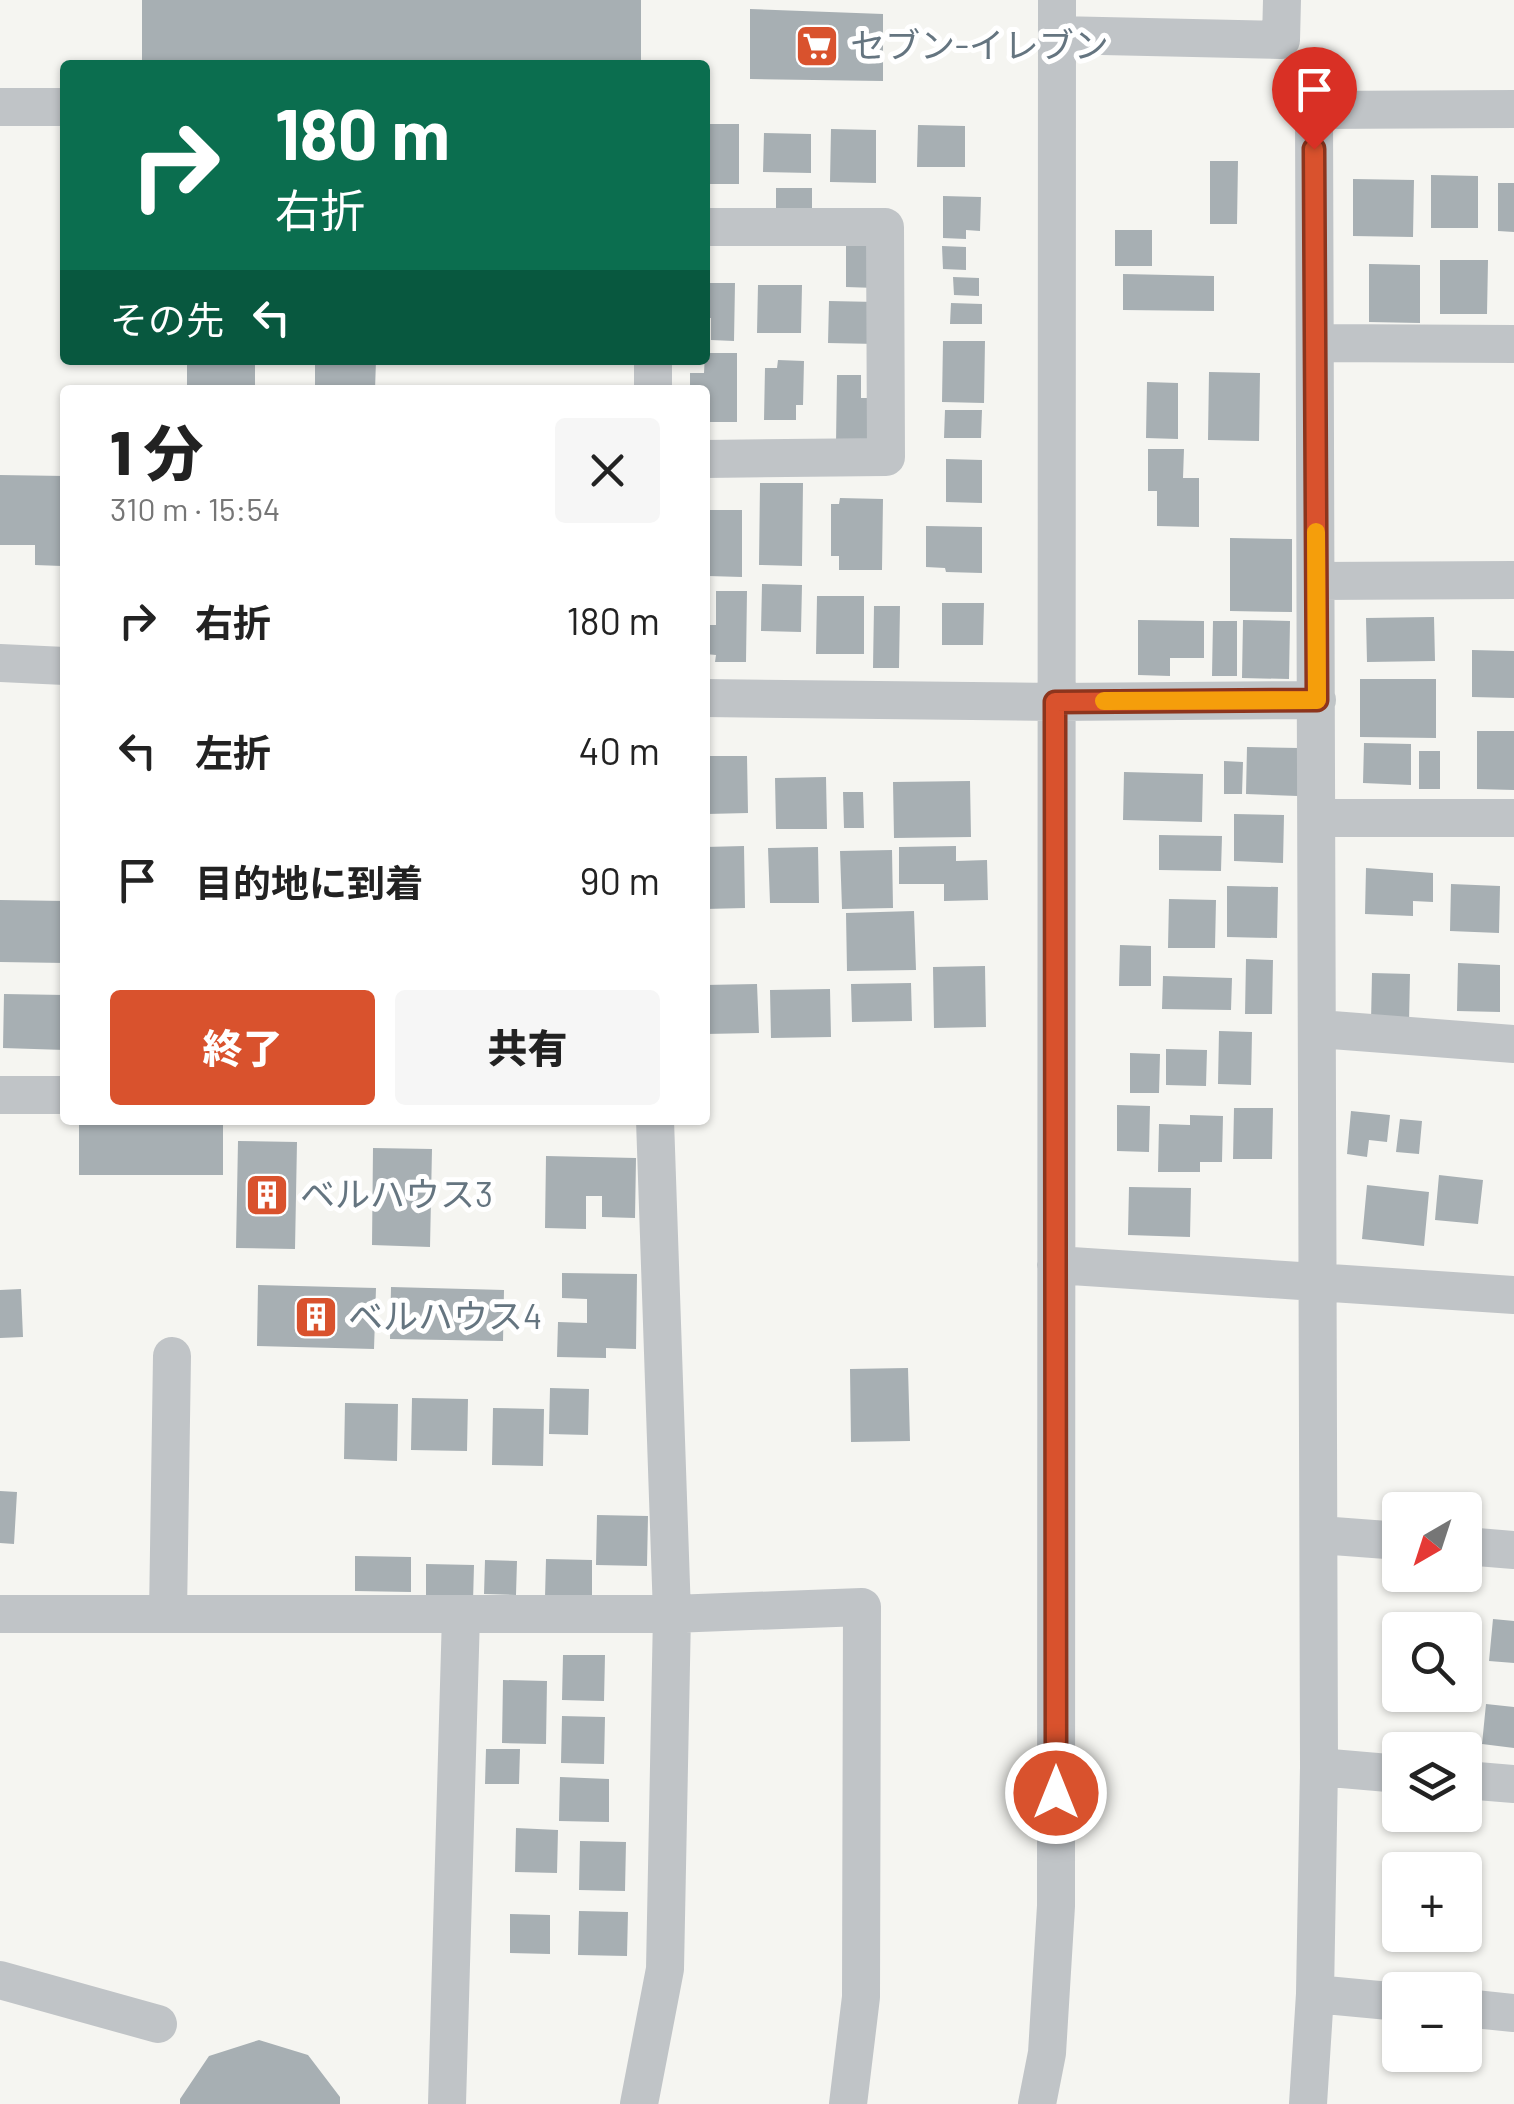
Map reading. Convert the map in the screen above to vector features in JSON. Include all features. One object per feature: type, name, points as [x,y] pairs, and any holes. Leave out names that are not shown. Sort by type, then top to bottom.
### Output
[{"type":"street","points":[[1037,2104],[1047,2053],[1056,1906],[1056,18],[1281,40],[1282,0]]},
{"type":"street","points":[[0,107],[60,107]]},
{"type":"street","points":[[1308,2104],[1315,1994],[1320,1767],[1314,110],[1514,110]]},
{"type":"street","points":[[710,227],[885,227],[886,458],[710,459]]},
{"type":"street","points":[[1315,343],[1514,344]]},
{"type":"street","points":[[1316,582],[1514,580]]},
{"type":"street","points":[[0,662],[60,666]]},
{"type":"street","points":[[710,698],[1317,700]]},
{"type":"street","points":[[1317,818],[1514,818]]},
{"type":"street","points":[[1318,1028],[1514,1044]]},
{"type":"street","points":[[0,1095],[60,1095]]},
{"type":"street","points":[[639,2104],[665,1969],[672,1614],[656,1125]]},
{"type":"street","points":[[1056,1265],[1514,1295]]},
{"type":"street","points":[[168,1614],[172,1356]]},
{"type":"street","points":[[1320,1535],[1382,1540]]},
{"type":"street","points":[[1482,1547],[1514,1550]]},
{"type":"street","points":[[0,1614],[672,1614],[862,1607],[861,1997],[848,2104]]},
{"type":"street","points":[[447,2104],[462,1615]]},
{"type":"street","points":[[1320,1767],[1382,1772]]},
{"type":"street","points":[[1482,1781],[1514,1784]]},
{"type":"street","points":[[0,1980],[158,2024]]},
{"type":"street","points":[[1315,1994],[1382,2000]]},
{"type":"street","points":[[1482,2010],[1514,2013]]},
{"type":"building","points":[[142,0],[641,0],[641,60],[142,60]]},
{"type":"building","name":"セブン-イレブン","points":[[750,9],[883,14],[883,81],[750,79]]},
{"type":"building","points":[[710,124],[739,124],[739,184],[710,184]]},
{"type":"building","points":[[918,125],[965,126],[965,167],[917,167]]},
{"type":"building","points":[[831,129],[876,130],[876,183],[830,182]]},
{"type":"building","points":[[764,133],[811,134],[811,173],[763,172]]},
{"type":"building","points":[[1210,161],[1238,161],[1237,224],[1210,224]]},
{"type":"building","points":[[1431,175],[1478,176],[1478,228],[1431,228]]},
{"type":"building","points":[[1353,179],[1414,180],[1413,237],[1353,236]]},
{"type":"building","points":[[1498,183],[1514,183],[1514,232],[1498,231]]},
{"type":"building","points":[[776,188],[812,188],[812,216],[776,215]]},
{"type":"building","points":[[943,196],[981,197],[980,231],[966,230],[966,239],[943,238]]},
{"type":"building","points":[[1115,230],[1152,230],[1152,266],[1115,266]]},
{"type":"building","points":[[846,245],[876,245],[876,288],[846,287]]},
{"type":"building","points":[[942,246],[966,247],[966,270],[943,269]]},
{"type":"building","points":[[1440,260],[1488,260],[1487,314],[1440,314]]},
{"type":"building","points":[[1369,264],[1420,265],[1420,323],[1369,322]]},
{"type":"building","points":[[1123,274],[1214,276],[1214,311],[1123,310]]},
{"type":"building","points":[[953,277],[979,278],[979,296],[954,295]]},
{"type":"building","points":[[710,283],[735,283],[734,341],[711,340]]},
{"type":"building","points":[[758,285],[802,285],[801,333],[757,333]]},
{"type":"building","points":[[829,301],[877,302],[877,344],[828,343]]},
{"type":"building","points":[[951,303],[982,304],[982,324],[950,324]]},
{"type":"building","points":[[943,341],[985,341],[984,403],[942,402]]},
{"type":"building","points":[[710,353],[737,353],[737,422],[710,422],[710,385],[690,385],[690,373],[704,373],[704,365],[710,365]]},
{"type":"building","points":[[778,360],[804,361],[803,405],[796,405],[796,420],[764,420],[765,368],[777,368]]},
{"type":"building","points":[[187,365],[255,365],[255,385],[187,385]]},
{"type":"building","points":[[315,365],[376,365],[375,385],[315,385]]},
{"type":"building","points":[[1209,372],[1260,373],[1259,441],[1208,440]]},
{"type":"building","points":[[837,375],[861,375],[861,398],[875,398],[874,445],[836,444]]},
{"type":"building","points":[[1147,382],[1178,383],[1178,439],[1146,438]]},
{"type":"building","points":[[945,410],[982,410],[981,438],[944,438]]},
{"type":"building","points":[[1148,449],[1184,449],[1183,478],[1199,478],[1199,527],[1157,526],[1157,491],[1148,491]]},
{"type":"building","points":[[946,459],[982,460],[982,503],[946,502]]},
{"type":"building","points":[[0,475],[60,476],[60,566],[35,565],[35,545],[0,545]]},
{"type":"building","points":[[760,483],[803,483],[802,566],[759,565]]},
{"type":"building","points":[[840,498],[883,499],[882,570],[839,570],[839,556],[831,556],[831,504],[839,504]]},
{"type":"building","points":[[710,510],[742,510],[742,577],[710,576]]},
{"type":"building","points":[[926,526],[982,527],[982,573],[926,567]]},
{"type":"building","points":[[1230,538],[1292,539],[1292,612],[1230,611]]},
{"type":"building","points":[[762,584],[802,585],[801,632],[761,631]]},
{"type":"building","points":[[716,591],[747,591],[746,662],[715,662],[716,655],[710,654],[710,625],[716,625]]},
{"type":"building","points":[[817,596],[864,596],[864,654],[816,654]]},
{"type":"building","points":[[942,603],[984,603],[983,645],[942,645]]},
{"type":"building","points":[[874,606],[900,606],[899,668],[873,668]]},
{"type":"building","points":[[1434,617],[1435,661],[1367,662],[1366,618]]},
{"type":"building","points":[[1138,620],[1204,621],[1204,658],[1170,658],[1170,676],[1138,675]]},
{"type":"building","points":[[1243,620],[1290,621],[1289,679],[1242,678]]},
{"type":"building","points":[[1213,621],[1237,621],[1237,676],[1212,676]]},
{"type":"building","points":[[1472,650],[1514,651],[1514,698],[1472,697]]},
{"type":"building","points":[[1360,679],[1436,679],[1436,738],[1360,737]]},
{"type":"building","points":[[1477,731],[1514,731],[1514,790],[1477,789]]},
{"type":"building","points":[[1364,743],[1411,744],[1411,785],[1363,783]]},
{"type":"building","points":[[1247,747],[1299,748],[1298,796],[1246,794]]},
{"type":"building","points":[[1419,751],[1440,751],[1440,789],[1419,789]]},
{"type":"building","points":[[710,756],[747,756],[748,813],[710,814]]},
{"type":"building","points":[[1224,761],[1243,762],[1242,794],[1224,794]]},
{"type":"building","points":[[1124,772],[1203,774],[1202,822],[1123,820]]},
{"type":"building","points":[[826,777],[827,829],[776,829],[775,778]]},
{"type":"building","points":[[970,781],[971,837],[894,838],[893,782]]},
{"type":"building","points":[[843,792],[863,792],[864,828],[844,828]]},
{"type":"building","points":[[1234,814],[1284,815],[1283,863],[1234,861]]},
{"type":"building","points":[[1159,835],[1222,836],[1221,871],[1159,870]]},
{"type":"building","points":[[744,846],[745,908],[710,909],[710,847]]},
{"type":"building","points":[[956,846],[956,861],[987,860],[988,900],[944,901],[944,884],[899,884],[899,847]]},
{"type":"building","points":[[818,847],[819,903],[770,903],[768,848]]},
{"type":"building","points":[[892,850],[893,908],[842,909],[840,851]]},
{"type":"building","points":[[1366,868],[1433,873],[1433,902],[1413,901],[1413,916],[1365,914]]},
{"type":"building","points":[[1451,884],[1500,886],[1499,933],[1450,931]]},
{"type":"building","points":[[1227,886],[1278,887],[1277,938],[1227,937]]},
{"type":"building","points":[[1169,899],[1216,900],[1215,948],[1168,948]]},
{"type":"building","points":[[0,900],[60,901],[60,963],[0,962]]},
{"type":"building","points":[[914,911],[916,970],[847,971],[846,913]]},
{"type":"building","points":[[1120,945],[1151,946],[1151,986],[1119,986]]},
{"type":"building","points":[[1246,959],[1273,960],[1272,1014],[1245,1014]]},
{"type":"building","points":[[1458,963],[1500,965],[1500,1012],[1457,1011]]},
{"type":"building","points":[[985,966],[986,1027],[934,1028],[933,967]]},
{"type":"building","points":[[1372,973],[1410,974],[1409,1023],[1371,1022]]},
{"type":"building","points":[[1163,976],[1232,978],[1231,1010],[1162,1009]]},
{"type":"building","points":[[911,983],[912,1021],[852,1022],[851,984]]},
{"type":"building","points":[[757,984],[759,1033],[710,1034],[710,985]]},
{"type":"building","points":[[830,989],[831,1037],[771,1038],[770,990]]},
{"type":"building","points":[[4,994],[60,995],[60,1050],[3,1048]]},
{"type":"building","points":[[1219,1031],[1252,1032],[1251,1085],[1218,1084]]},
{"type":"building","points":[[1166,1049],[1207,1050],[1206,1086],[1166,1085]]},
{"type":"building","points":[[1130,1053],[1160,1054],[1159,1093],[1130,1093]]},
{"type":"building","points":[[1117,1105],[1150,1106],[1149,1152],[1117,1151]]},
{"type":"building","points":[[1234,1108],[1273,1108],[1272,1159],[1233,1159]]},
{"type":"building","points":[[1351,1111],[1390,1115],[1387,1142],[1369,1140],[1367,1157],[1347,1154]]},
{"type":"building","points":[[1190,1115],[1223,1116],[1222,1162],[1200,1162],[1200,1172],[1158,1172],[1159,1124],[1190,1125]]},
{"type":"building","points":[[1400,1119],[1422,1121],[1419,1154],[1396,1152]]},
{"type":"building","points":[[79,1125],[223,1125],[223,1175],[79,1175]]},
{"type":"building","name":"ベルハウス3","points":[[238,1141],[297,1142],[295,1249],[236,1248]]},
{"type":"building","points":[[373,1148],[432,1149],[430,1247],[372,1245]]},
{"type":"building","points":[[546,1156],[636,1158],[635,1218],[602,1217],[602,1196],[586,1196],[586,1229],[545,1228]]},
{"type":"building","points":[[1439,1175],[1483,1180],[1478,1224],[1435,1220]]},
{"type":"building","points":[[1367,1185],[1429,1192],[1424,1246],[1362,1239]]},
{"type":"building","points":[[1129,1187],[1191,1188],[1190,1237],[1128,1235]]},
{"type":"building","points":[[562,1273],[637,1274],[636,1349],[606,1348],[606,1358],[557,1357],[558,1322],[587,1323],[587,1299],[562,1298]]},
{"type":"building","name":"ベルハウス4","points":[[258,1285],[376,1288],[374,1349],[257,1346]]},
{"type":"building","points":[[391,1287],[504,1290],[503,1341],[390,1339]]},
{"type":"building","points":[[21,1289],[23,1337],[0,1338],[0,1290]]},
{"type":"building","points":[[908,1368],[910,1441],[851,1442],[850,1369]]},
{"type":"building","points":[[550,1388],[589,1389],[588,1435],[549,1434]]},
{"type":"building","points":[[412,1398],[468,1399],[467,1451],[411,1450]]},
{"type":"building","points":[[345,1403],[398,1404],[397,1461],[344,1459]]},
{"type":"building","points":[[493,1408],[544,1409],[543,1466],[492,1465]]},
{"type":"building","points":[[0,1491],[17,1492],[14,1544],[0,1543]]},
{"type":"building","points":[[597,1515],[648,1516],[647,1566],[596,1565]]},
{"type":"building","points":[[355,1556],[411,1557],[411,1592],[355,1591]]},
{"type":"building","points":[[546,1559],[592,1560],[592,1598],[545,1597]]},
{"type":"building","points":[[485,1560],[517,1561],[516,1595],[484,1594]]},
{"type":"building","points":[[426,1564],[474,1565],[473,1602],[426,1601]]},
{"type":"building","points":[[1493,1619],[1514,1621],[1514,1663],[1489,1661]]},
{"type":"building","points":[[563,1655],[605,1655],[604,1701],[562,1700]]},
{"type":"building","points":[[503,1680],[547,1681],[546,1744],[502,1743]]},
{"type":"building","points":[[1486,1704],[1514,1707],[1514,1748],[1482,1744]]},
{"type":"building","points":[[562,1716],[605,1717],[604,1764],[561,1763]]},
{"type":"building","points":[[486,1749],[520,1749],[519,1784],[485,1784]]},
{"type":"building","points":[[560,1777],[609,1779],[609,1822],[559,1821]]},
{"type":"building","points":[[516,1828],[558,1830],[557,1873],[515,1872]]},
{"type":"building","points":[[580,1841],[626,1842],[625,1891],[579,1890]]},
{"type":"building","points":[[579,1911],[628,1912],[627,1956],[578,1955]]},
{"type":"building","points":[[510,1914],[550,1915],[550,1954],[510,1953]]},
{"type":"building","points":[[259,2040],[308,2055],[340,2097],[340,2104],[180,2104],[209,2056]]},
{"type":"slow traffic","points":[[1104,701],[1317,700],[1316,532]]},
{"type":"place","name":"セブン-イレブン","points":[[817,46]]},
{"type":"place","name":"ベルハウス3","points":[[267,1195]]},
{"type":"place","name":"ベルハウス4","points":[[316,1317]]},
{"type":"route","points":[[1056,1793],[1055,702],[1317,700],[1314,149]]}]
